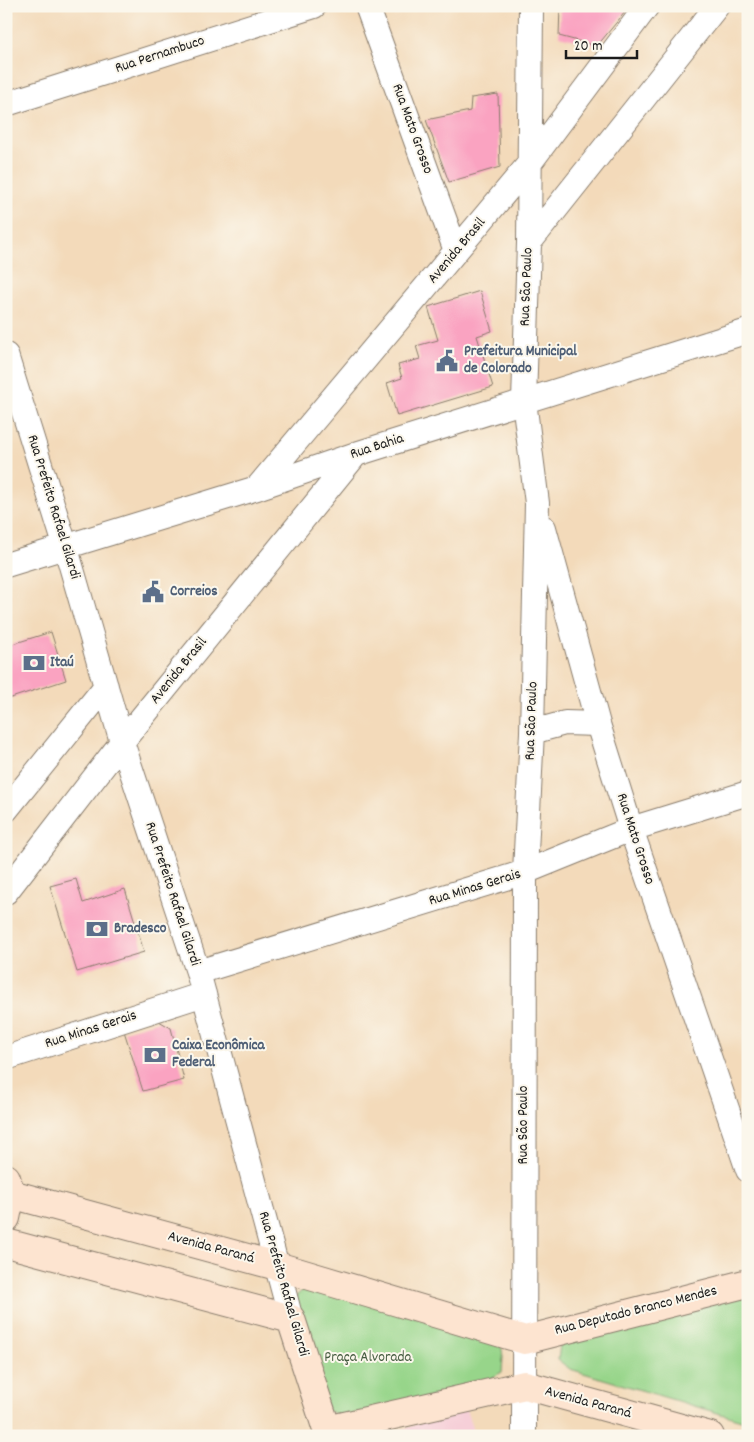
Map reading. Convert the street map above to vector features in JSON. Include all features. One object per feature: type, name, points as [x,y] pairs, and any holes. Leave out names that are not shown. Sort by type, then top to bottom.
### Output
[{"type":"main road","name":"Avenida Paraná","points":[[8,1197],[277,1266],[525,1340]]},
{"type":"main road","points":[[6,1243],[291,1319]]},
{"type":"main road","name":"Rua Deputado Branco Mendes","points":[[525,1340],[748,1283]]},
{"type":"main road","name":"Rua Prefeito Rafael Gilardi","points":[[291,1319],[322,1434]]},
{"type":"main road","name":"Avenida Paraná","points":[[525,1385],[710,1436]]},
{"type":"main road","points":[[322,1434],[525,1385]]},
{"type":"street","name":"Rua Pernambuco","points":[[6,104],[314,6]]},
{"type":"street","name":"Rua Mato Grosso","points":[[367,6],[456,252]]},
{"type":"street","name":"Rua São Paulo","points":[[524,1436],[525,872],[532,732],[537,503],[524,401],[529,244],[531,6]]},
{"type":"street","name":"Avenida Brasil","points":[[257,488],[529,164],[648,6]]},
{"type":"street","points":[[529,244],[716,6]]},
{"type":"street","name":"Rua Bahia","points":[[6,565],[65,545],[257,488],[356,454],[748,331]]},
{"type":"street","name":"Rua Prefeito Rafael Gilardi","points":[[6,355],[65,545],[122,742],[201,983],[291,1319]]},
{"type":"street","name":"Avenida Brasil","points":[[6,892],[122,742],[356,454]]},
{"type":"street","name":"Rua Mato Grosso","points":[[537,503],[598,724],[631,829],[748,1170]]},
{"type":"street","points":[[6,810],[106,686]]},
{"type":"street","points":[[532,732],[565,724],[598,724]]},
{"type":"street","name":"Rua Minas Gerais","points":[[6,1058],[201,983],[525,872],[631,829],[748,793]]},
{"type":"shaded area","points":[[465,1407],[475,1436],[384,1436]]},
{"type":"green space","name":"Praça Alvorada","points":[[309,1285],[501,1343],[503,1357],[502,1372],[486,1381],[354,1419],[327,1411],[296,1296]]},
{"type":"green space","points":[[748,1290],[748,1422],[570,1369],[558,1360],[560,1345],[574,1338]]},
{"type":"building","points":[[560,6],[630,6],[597,46],[559,36]]},
{"type":"building","points":[[498,94],[500,167],[449,182],[426,120],[470,111],[471,98]]},
{"type":"building","name":"Prefeitura Municipal de Colorado","points":[[480,291],[492,331],[477,336],[493,387],[397,416],[387,383],[402,378],[398,365],[420,359],[416,346],[438,340],[428,307]]},
{"type":"building","name":"Itaú","points":[[51,632],[66,680],[8,699],[6,646]]},
{"type":"building","points":[[76,879],[83,903],[125,889],[144,952],[77,972],[50,886]]},
{"type":"building","name":"Caixa Econômica Federal","points":[[159,1021],[171,1028],[184,1080],[143,1091],[124,1031]]},
{"type":"place","name":"Prefeitura Municipal de Colorado","points":[[447,361]]},
{"type":"place","name":"Correios","points":[[153,592]]},
{"type":"place","name":"Itaú","points":[[34,663]]},
{"type":"place","name":"Bradesco","points":[[97,929]]},
{"type":"place","name":"Caixa Econômica Federal","points":[[155,1055]]}]
